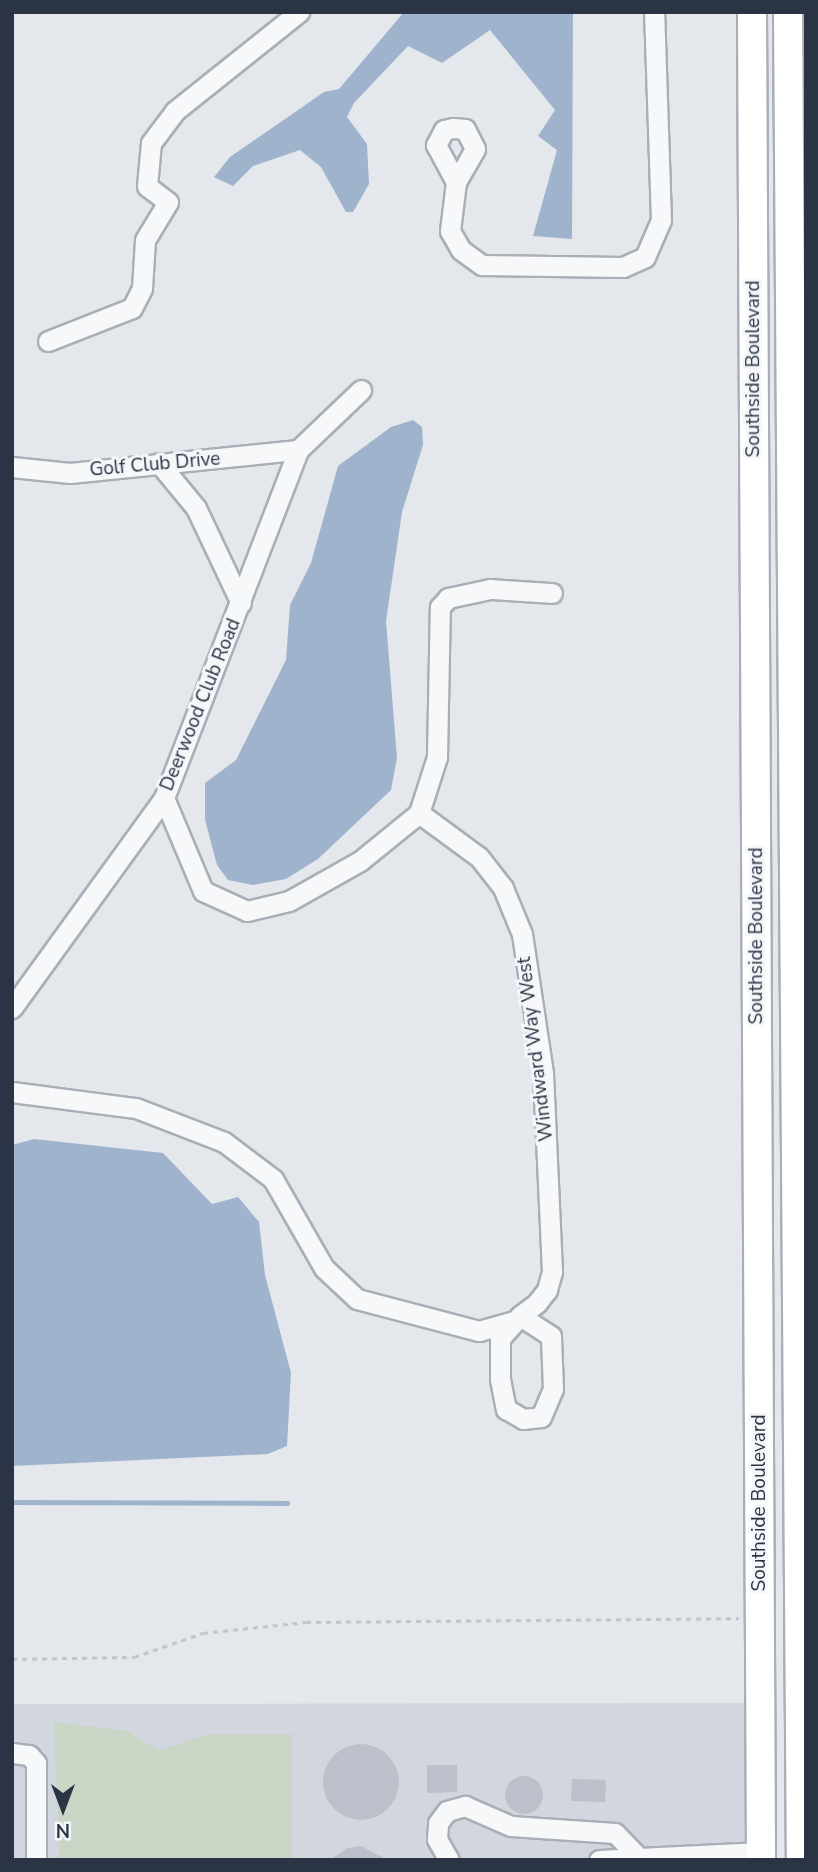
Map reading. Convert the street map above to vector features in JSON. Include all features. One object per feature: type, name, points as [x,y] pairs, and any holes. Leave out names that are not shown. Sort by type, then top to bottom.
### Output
[{"type":"highway","name":"Southside Boulevard","points":[[752,12],[761,1856]]},
{"type":"highway","name":"Southside Boulevard","points":[[788,12],[801,378],[801,1860]]},
{"type":"highway","points":[[754,408],[801,378]]},
{"type":"highway","points":[[760,1687],[800,1689]]},
{"type":"street","points":[[48,341],[132,308],[142,288],[145,240],[168,202],[147,186],[151,143],[174,111],[299,12]]},
{"type":"street","points":[[456,182],[450,231],[461,250],[482,265],[623,267],[645,257],[661,220],[654,12]]},
{"type":"street","name":"Deerwood Club Road","points":[[12,1008],[164,798],[298,450],[361,390]]},
{"type":"street","name":"Golf Club Drive","points":[[12,467],[70,472],[298,450]]},
{"type":"street","points":[[159,463],[196,508],[241,603]]},
{"type":"street","points":[[164,798],[203,891],[247,911],[281,905],[360,861],[419,813],[437,757],[440,607],[448,598],[489,589],[552,593]]},
{"type":"street","name":"Windward Way West","points":[[419,813],[479,857],[503,888],[522,934],[543,1073],[552,1272],[547,1290],[520,1317],[500,1338],[500,1379],[506,1409],[523,1419],[541,1418],[553,1389],[551,1336],[520,1317]]},
{"type":"street","points":[[12,1092],[136,1108],[233,1147],[289,1196],[324,1268],[357,1299],[478,1331],[520,1317]]},
{"type":"street","points":[[12,1753],[29,1755],[36,1763],[36,1860]]},
{"type":"street","points":[[449,1860],[437,1839],[438,1823],[447,1811],[466,1806],[511,1826],[615,1833],[639,1858]]},
{"type":"street","points":[[599,1860],[761,1856]]},
{"type":"path","points":[[12,1659],[134,1657],[203,1633],[306,1622],[760,1618]]},
{"type":"shaded area","points":[[748,1703],[748,1860],[12,1860],[12,1704]]},
{"type":"green space","points":[[54,1722],[127,1731],[159,1751],[204,1735],[292,1734],[292,1860],[59,1860]]},
{"type":"water","points":[[404,12],[573,12],[572,239],[533,236],[557,150],[538,136],[555,110],[490,30],[442,63],[408,46],[354,103],[347,117],[367,144],[369,184],[353,212],[346,212],[321,167],[300,150],[253,166],[233,186],[214,177],[230,157],[324,92],[339,89]]},
{"type":"water","points":[[413,420],[422,427],[423,445],[402,512],[386,621],[397,758],[391,790],[318,859],[286,879],[253,885],[228,880],[217,865],[205,820],[205,783],[236,760],[286,660],[290,605],[311,563],[338,466],[391,427]]},
{"type":"water","points":[[34,1139],[163,1153],[212,1204],[238,1197],[259,1222],[265,1275],[291,1373],[287,1446],[268,1454],[12,1466],[12,1145]]},
{"type":"building","points":[[369,1744],[382,1750],[393,1761],[399,1774],[397,1797],[382,1814],[369,1820],[353,1820],[340,1814],[325,1797],[323,1774],[329,1761],[346,1746]]},
{"type":"building","points":[[427,1765],[457,1765],[457,1792],[427,1793]]},
{"type":"building","points":[[524,1776],[538,1781],[543,1795],[538,1809],[524,1814],[510,1809],[505,1795],[510,1781]]},
{"type":"building","points":[[572,1779],[606,1780],[605,1802],[571,1801]]},
{"type":"building","points":[[361,1846],[388,1860],[330,1860],[348,1848]]},
{"type":"waterway","points":[[12,1502],[287,1503]]}]
